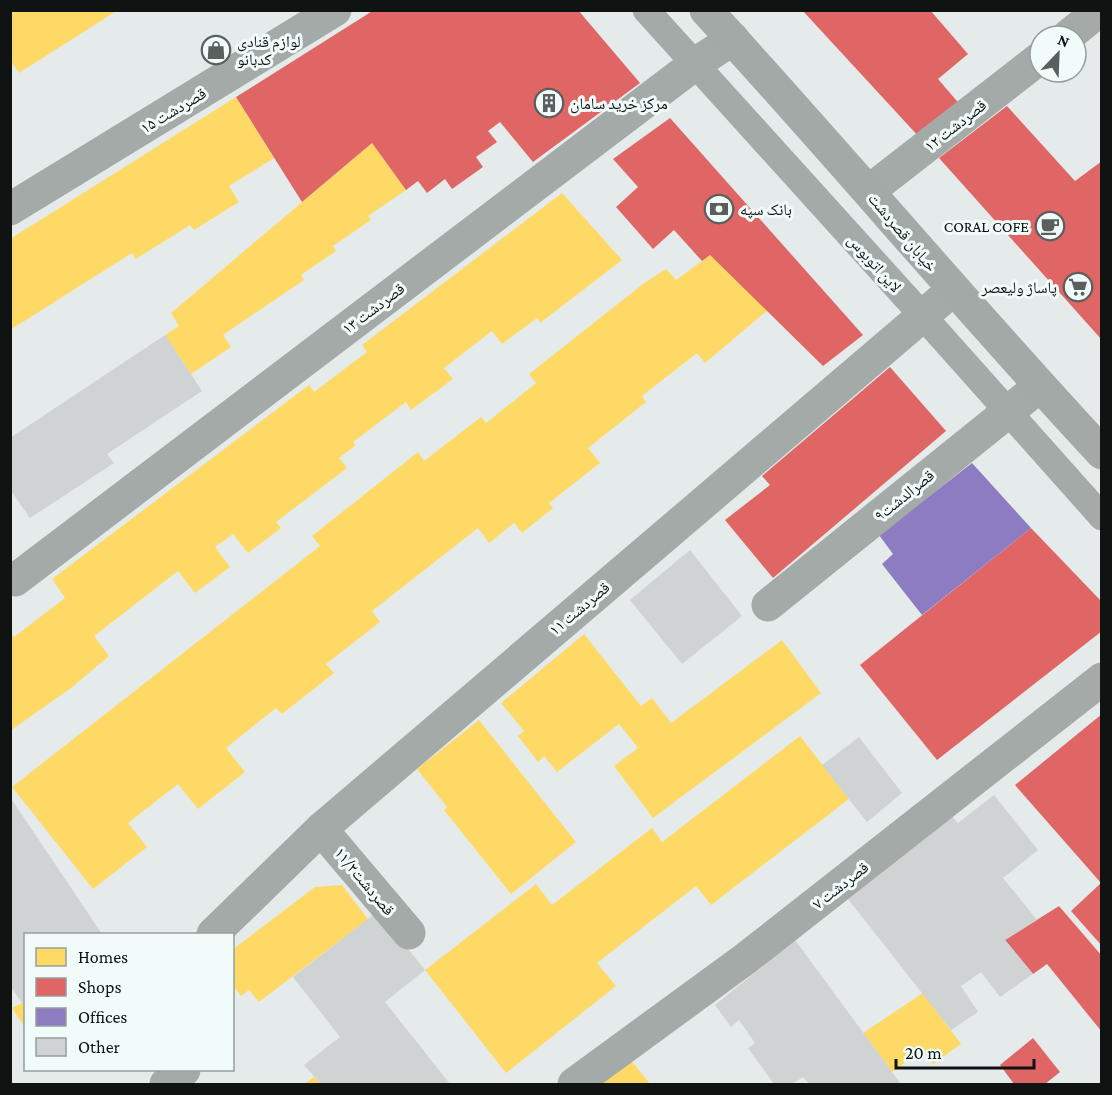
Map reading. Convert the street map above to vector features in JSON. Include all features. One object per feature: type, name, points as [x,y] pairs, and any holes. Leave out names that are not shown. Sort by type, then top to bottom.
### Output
[{"type":"main road","name":"خیابان قصردشت","points":[[707,11],[953,290],[1101,453]]},
{"type":"street","points":[[1083,24],[1100,10]]},
{"type":"street","name":"قصردشت ۱۵","points":[[10,209],[320,14]]},
{"type":"street","name":"قصردشت ۱۳","points":[[15,580],[695,64],[733,39]]},
{"type":"street","name":"قصردشت ۱۲","points":[[868,191],[1028,67]]},
{"type":"street","name":"قصردشت ۱۱","points":[[214,933],[321,829],[953,290]]},
{"type":"street","name":"قصرالدشت۹","points":[[768,605],[1040,386]]},
{"type":"street","name":"قصردشت ۷","points":[[574,1084],[745,959],[1101,679]]},
{"type":"street","name":"قصردشت۱۱/۲","points":[[321,829],[409,933]]},
{"type":"street","points":[[166,1084],[183,1071]]},
{"type":"lane","name":"لاین اتوبوس","points":[[646,10],[1101,517]]},
{"type":"building: Homes","points":[[10,10],[118,10],[19,73],[10,60]]},
{"type":"building: Homes","points":[[236,97],[274,158],[229,186],[239,202],[194,230],[190,225],[136,259],[132,253],[10,330],[10,239]]},
{"type":"building: Homes","points":[[372,143],[406,190],[368,216],[371,220],[333,246],[336,251],[301,275],[304,280],[223,335],[231,347],[191,374],[165,335],[179,326],[171,313]]},
{"type":"building: Homes","points":[[562,193],[622,260],[540,323],[537,318],[502,344],[492,331],[444,368],[453,379],[411,410],[406,402],[353,442],[356,445],[339,458],[347,468],[276,522],[281,528],[248,553],[233,534],[215,547],[230,567],[195,593],[178,571],[94,636],[109,656],[71,688],[10,731],[10,632],[14,637],[65,598],[52,579],[309,385],[314,392],[367,352],[362,345]]},
{"type":"building: Homes","points":[[710,255],[768,310],[705,363],[697,353],[642,396],[646,402],[588,448],[600,463],[549,503],[553,508],[522,533],[514,523],[489,543],[478,528],[372,611],[380,622],[326,664],[334,673],[282,714],[276,708],[226,748],[245,772],[198,809],[178,784],[128,823],[147,847],[93,889],[12,787],[320,546],[312,536],[418,452],[424,461],[481,417],[486,423],[536,383],[529,374],[643,284],[666,269],[676,280]]},
{"type":"building: Homes","points":[[584,634],[641,706],[652,698],[671,723],[782,640],[821,693],[653,818],[614,766],[638,748],[619,724],[557,772],[544,756],[538,762],[518,736],[524,731],[501,703]]},
{"type":"building: Homes","points":[[479,720],[576,842],[511,894],[444,810],[447,807],[417,769]]},
{"type":"building: Homes","points":[[800,736],[849,799],[711,905],[696,886],[597,963],[616,986],[506,1073],[425,970],[536,884],[552,905],[652,828],[662,842]]},
{"type":"building: Homes","points":[[342,885],[368,919],[259,1002],[249,990],[241,996],[234,987],[234,948],[315,887]]},
{"type":"building: Homes","points":[[923,993],[961,1044],[933,1064],[923,1050],[892,1072],[863,1033]]},
{"type":"building: Homes","points":[[24,1002],[24,1026],[12,1008]]},
{"type":"building: Homes","points":[[630,1059],[650,1084],[598,1084]]},
{"type":"building: Homes","points":[[314,1077],[321,1084],[304,1084]]},
{"type":"building: Shops","points":[[374,10],[578,10],[640,83],[533,162],[500,122],[488,131],[497,142],[476,157],[483,167],[452,189],[445,179],[427,193],[418,181],[406,190],[372,143],[302,202],[236,97]]},
{"type":"building: Shops","points":[[802,10],[930,10],[968,54],[938,79],[962,107],[920,138]]},
{"type":"building: Shops","points":[[1007,106],[1075,181],[1102,161],[1102,340],[939,158]]},
{"type":"building: Shops","points":[[670,118],[863,335],[823,366],[710,255],[702,261],[674,230],[653,249],[616,207],[638,187],[613,159]]},
{"type":"building: Shops","points":[[890,367],[946,431],[773,578],[725,520],[770,485],[762,476]]},
{"type":"building: Shops","points":[[1031,528],[1102,602],[1102,631],[937,760],[860,665]]},
{"type":"building: Shops","points":[[1102,714],[1102,946],[1071,911],[1101,883],[1015,785]]},
{"type":"building: Shops","points":[[1059,906],[1102,956],[1102,1032],[1047,964],[1033,974],[1005,940]]},
{"type":"building: Shops","points":[[1033,1038],[1060,1072],[1045,1084],[1014,1084],[1000,1065]]},
{"type":"building: Offices","points":[[972,463],[1031,528],[922,615],[882,564],[893,554],[879,535]]},
{"type":"building: Other","points":[[165,335],[202,391],[107,454],[114,463],[30,518],[10,489],[10,438]]},
{"type":"building: Other","points":[[690,550],[742,616],[682,664],[630,600]]},
{"type":"building: Other","points":[[859,737],[902,793],[867,822],[822,765]]},
{"type":"building: Other","points":[[994,795],[1038,850],[1003,878],[1037,920],[1005,940],[1033,974],[1000,997],[981,972],[961,986],[978,1012],[951,1030],[848,899],[952,816],[958,823]]},
{"type":"building: Other","points":[[10,797],[101,933],[24,933],[24,1002],[22,1003],[10,986]]},
{"type":"building: Other","points":[[378,911],[425,970],[385,1002],[450,1084],[321,1084],[304,1065],[340,1037],[293,977]]},
{"type":"building: Other","points":[[795,940],[901,1084],[809,1084],[803,1077],[792,1084],[774,1084],[748,1048],[755,1043],[739,1020],[731,1027],[715,1005]]},
{"type":"place","name":"لوازم قنادی کدبانو","points":[[216,50]]},
{"type":"place","name":"مرکز خرید سامان","points":[[549,103]]},
{"type":"place","name":"بانک سپه","points":[[719,209]]},
{"type":"place","name":"CORAL COFE","points":[[1050,226]]},
{"type":"place","name":"پاساژ ولیعصر","points":[[1078,287]]}]
